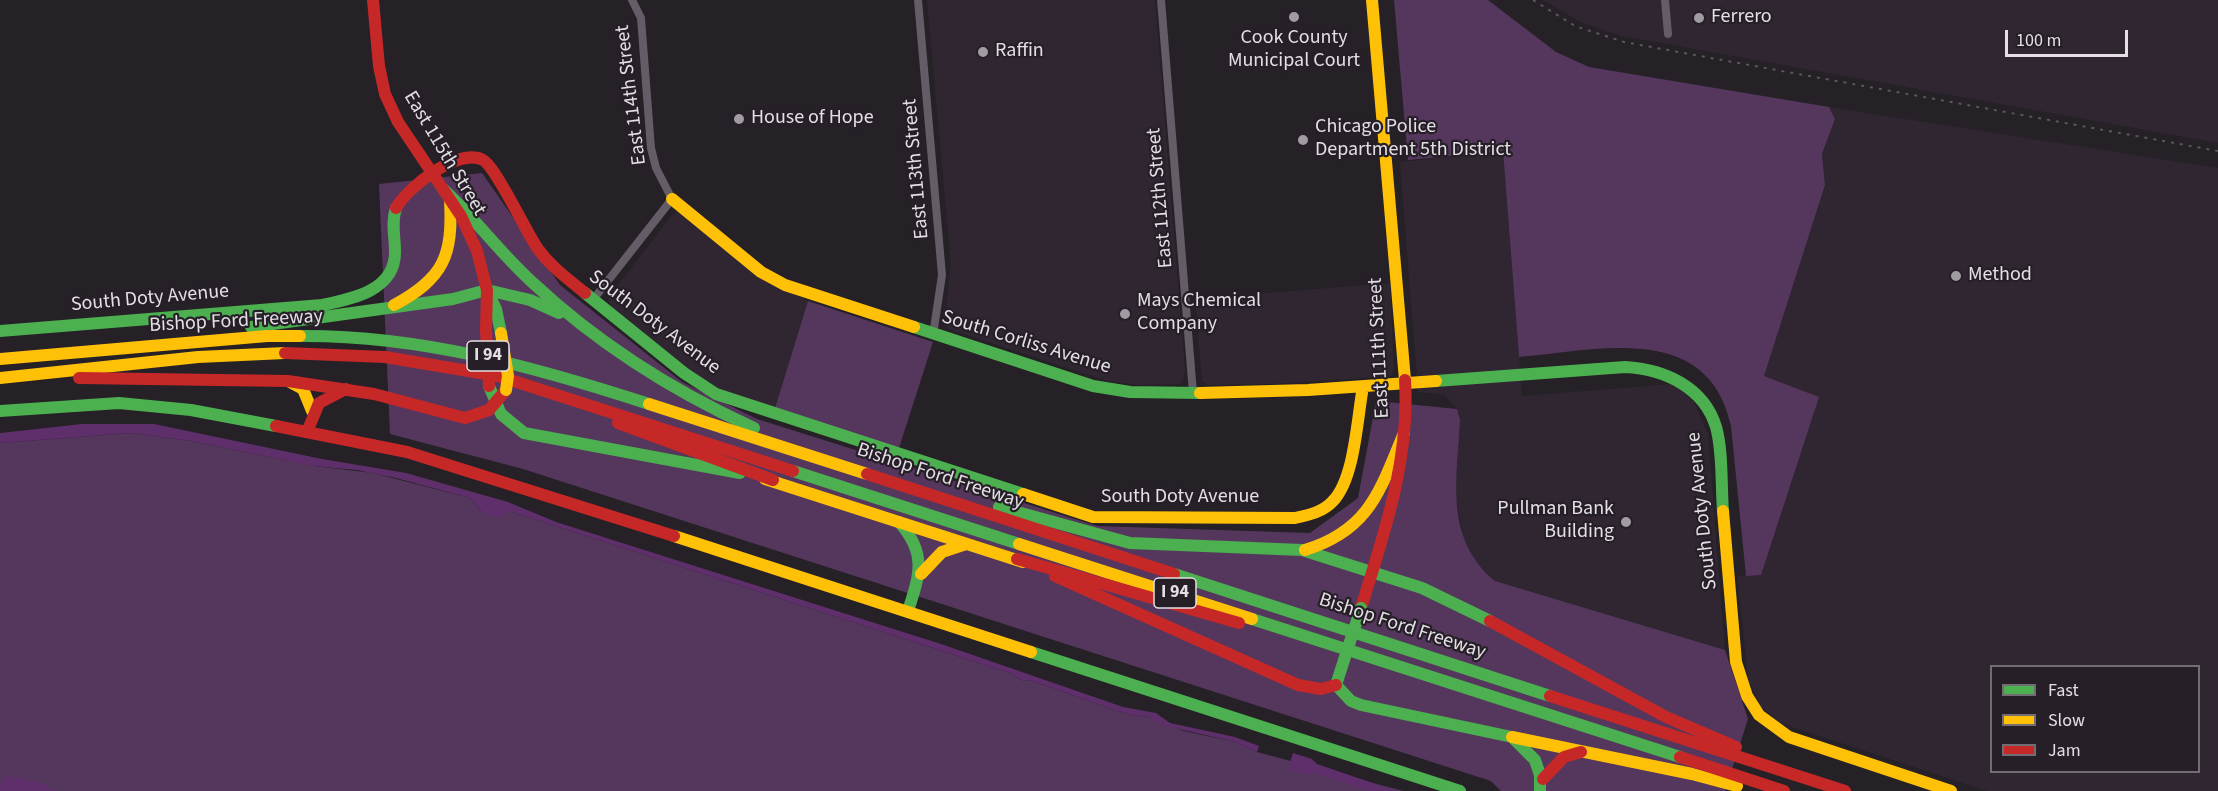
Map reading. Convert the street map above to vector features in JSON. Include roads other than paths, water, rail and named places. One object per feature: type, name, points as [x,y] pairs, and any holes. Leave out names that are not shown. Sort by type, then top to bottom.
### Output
[{"type":"main road","name":"East 115th Street","points":[[373,0],[379,66],[385,94],[398,122],[461,216],[477,251],[487,290]]},
{"type":"main road","name":"East 111th Street","points":[[1336,686],[1393,505],[1404,433],[1405,384],[1372,0]]},
{"type":"main road","name":"South Doty Avenue","points":[[0,331],[315,306],[356,296],[381,284],[392,271],[395,255],[395,209],[404,195],[454,161],[469,155],[485,161],[542,256],[592,301],[684,373],[716,394],[1093,517],[1295,518],[1317,513],[1334,501],[1347,479],[1363,387]]},
{"type":"main road","points":[[382,310],[423,288],[441,270],[451,248],[447,195]]},
{"type":"main road","points":[[447,195],[462,205],[530,281],[570,317],[692,398],[754,428],[784,448]]},
{"type":"main road","name":"South Corliss Avenue","points":[[672,199],[774,279],[798,290],[1093,386],[1140,393],[1193,393],[1405,384]]},
{"type":"main road","points":[[180,343],[230,330],[453,299],[487,290],[530,300],[570,317]]},
{"type":"main road","points":[[487,290],[486,330],[489,386],[495,406],[513,427],[543,439],[774,480]]},
{"type":"main road","points":[[28,375],[99,379],[288,381],[347,389],[465,418],[480,416],[495,406],[506,390],[508,376],[496,309],[487,290]]},
{"type":"main road","name":"Bishop Ford Freeway","points":[[0,359],[267,336],[327,335],[400,341],[456,349],[552,373],[1845,791]]},
{"type":"main road","name":"Bishop Ford Freeway","points":[[0,378],[225,357],[317,353],[431,363],[498,376],[565,395],[1784,791]]},
{"type":"main road","name":"South Doty Avenue","points":[[1405,384],[1635,367],[1666,373],[1686,385],[1705,405],[1716,428],[1736,662],[1741,685],[1750,705],[1770,727],[1789,736],[1951,791]]},
{"type":"main road","points":[[288,381],[303,389],[312,411]]},
{"type":"main road","points":[[308,432],[312,411],[319,401],[347,389]]},
{"type":"main road","points":[[565,395],[612,420],[774,480],[899,522],[1234,623],[1280,627]]},
{"type":"main road","points":[[0,411],[84,404],[153,405],[308,432],[449,464],[1460,791]]},
{"type":"main road","points":[[1302,550],[1335,540],[1356,526],[1378,493],[1404,433]]},
{"type":"main road","points":[[937,497],[981,502],[1130,543],[1302,550],[1372,572],[1449,599],[1665,717],[1742,749],[1767,765]]},
{"type":"main road","points":[[899,522],[916,545],[921,574]]},
{"type":"main road","points":[[908,611],[921,574],[942,552],[969,544]]},
{"type":"main road","points":[[1017,559],[1298,685],[1321,689],[1336,686],[1351,701],[1361,705],[1692,774],[1758,791]]},
{"type":"main road","points":[[1512,737],[1533,757],[1541,785]]},
{"type":"main road","points":[[1541,785],[1564,757],[1584,752]]},
{"type":"street","name":"East 114th Street","points":[[632,0],[640,18],[651,148],[656,168],[672,199]]},
{"type":"street","name":"East 113th Street","points":[[918,0],[942,275],[933,335]]},
{"type":"street","name":"East 112th Street","points":[[1161,0],[1193,393]]},
{"type":"street","points":[[1665,0],[1668,34]]},
{"type":"street","points":[[592,301],[672,199]]},
{"type":"railway","points":[[1533,0],[1575,26],[1624,42],[2218,151]]},
{"type":"place","name":"Cook County Municipal Court","points":[[1294,17]]},
{"type":"place","name":"Ferrero","points":[[1699,18]]},
{"type":"place","name":"Raffin","points":[[983,52]]},
{"type":"place","name":"House of Hope","points":[[739,119]]},
{"type":"place","name":"Chicago Police Department 5th District","points":[[1303,140]]},
{"type":"place","name":"Method","points":[[1956,276]]},
{"type":"place","name":"Mays Chemical Company","points":[[1125,314]]},
{"type":"place","name":"Pullman Bank Building","points":[[1626,522]]}]
